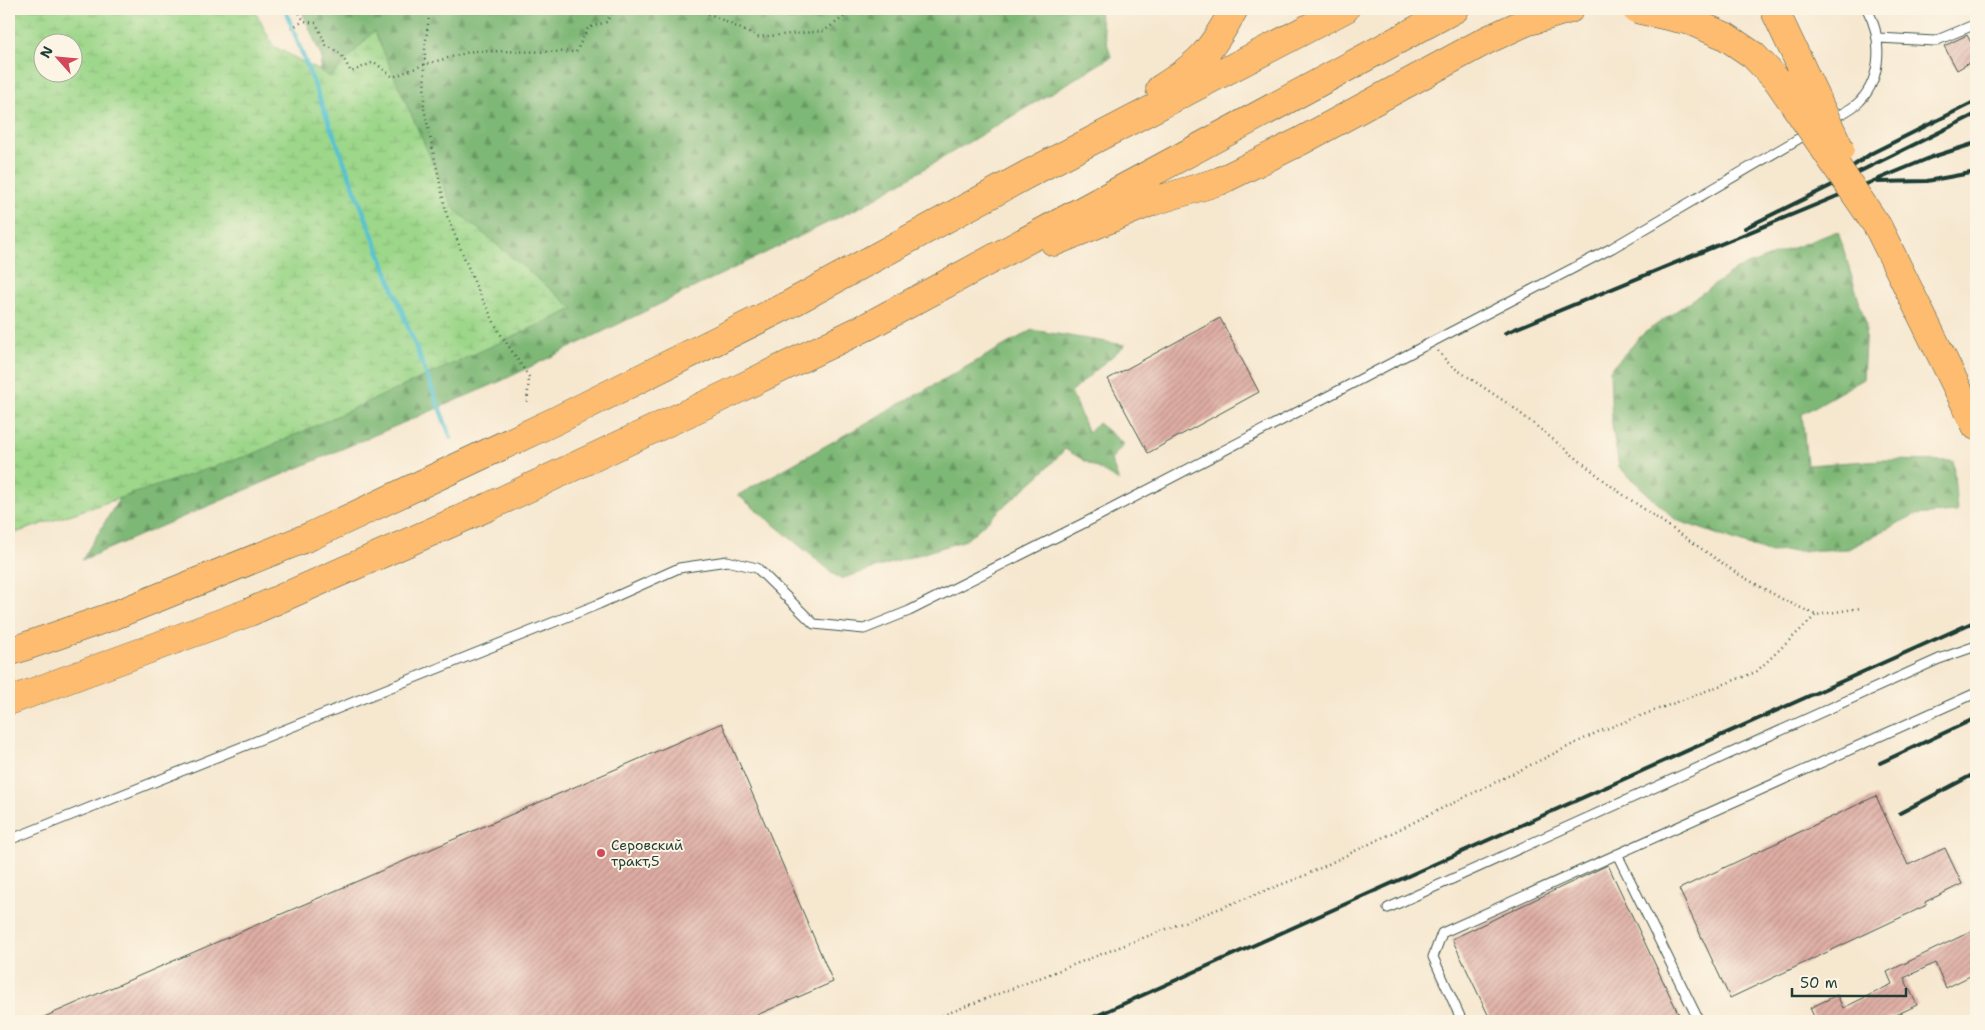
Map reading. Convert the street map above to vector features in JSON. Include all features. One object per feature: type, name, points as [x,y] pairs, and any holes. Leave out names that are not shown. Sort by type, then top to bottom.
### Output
[{"type":"main road","points":[[1028,174],[1190,70],[1211,49],[1234,9]]},
{"type":"main road","points":[[9,652],[110,617],[311,536],[555,421],[788,305],[1028,174],[1345,9]]},
{"type":"main road","points":[[868,326],[1455,9]]},
{"type":"main road","points":[[9,701],[250,612],[488,507],[868,326],[1049,244],[1134,209],[1220,181],[1301,140],[1487,40],[1526,22],[1570,9]]},
{"type":"main road","points":[[1636,9],[1690,21],[1725,36],[1753,55],[1778,81],[1878,227]]},
{"type":"main road","points":[[1774,9],[1976,426]]},
{"type":"lane","points":[[9,840],[599,604],[679,568],[727,561],[757,568],[814,624],[864,629],[909,611],[1074,528],[1612,248],[1859,103],[1872,81],[1878,38],[1874,21],[1867,9]]},
{"type":"lane","points":[[1878,38],[1935,41],[1976,24]]},
{"type":"lane","points":[[1388,908],[1912,671],[1976,646]]},
{"type":"lane","points":[[1462,1021],[1433,957],[1442,933],[1976,693]]},
{"type":"lane","points":[[1617,854],[1699,1021]]},
{"type":"path","points":[[297,9],[304,21]]},
{"type":"path","points":[[430,9],[425,46],[424,108],[447,216],[476,286],[498,330],[529,377],[527,403]]},
{"type":"path","points":[[291,28],[304,21],[316,23],[326,45],[341,54],[351,72],[374,62],[392,77],[426,64],[473,52],[576,52],[588,28],[606,22],[615,9]]},
{"type":"path","points":[[699,9],[758,37],[824,31],[855,9]]},
{"type":"path","points":[[1431,342],[1450,365],[1510,405],[1614,489],[1738,574],[1784,600],[1816,615],[1861,608]]},
{"type":"path","points":[[928,1021],[1306,875],[1598,732],[1756,672],[1816,615]]},
{"type":"green space","points":[[9,9],[254,9],[273,46],[331,77],[374,31],[453,208],[574,309],[255,453],[9,535]]},
{"type":"green space","points":[[301,9],[1098,9],[1111,57],[862,206],[501,381],[82,560],[193,377],[313,102],[322,58]]},
{"type":"green space","points":[[1838,231],[1866,324],[1863,379],[1802,414],[1807,465],[1882,460],[1953,461],[1957,512],[1914,515],[1848,549],[1768,552],[1676,520],[1619,467],[1612,425],[1610,370],[1643,334],[1737,269]]},
{"type":"green space","points":[[1032,330],[1125,345],[1071,392],[1088,433],[1098,423],[1124,444],[1111,460],[1119,481],[1065,449],[1043,472],[966,540],[840,579],[738,495]]},
{"type":"building","points":[[1967,35],[1976,52],[1976,59],[1957,70],[1944,46]]},
{"type":"building","points":[[1220,318],[1259,392],[1148,453],[1108,379]]},
{"type":"building","name":"Серовский тракт,5","points":[[722,723],[833,982],[743,1021],[35,1021]]},
{"type":"building","points":[[1876,796],[1908,865],[1945,848],[1962,884],[1925,902],[1927,905],[1730,998],[1679,889]]},
{"type":"building","points":[[1608,865],[1682,1021],[1491,1021],[1452,939]]},
{"type":"building","points":[[1976,929],[1976,973],[1946,988],[1935,963],[1904,978],[1917,1005],[1884,1021],[1816,1021],[1810,1008],[1837,995],[1843,1008],[1892,984],[1887,972]]},
{"type":"waterway","points":[[285,9],[451,438]]},
{"type":"railway","points":[[1840,175],[1872,153],[1976,101]]},
{"type":"railway","points":[[1745,228],[1976,114]]},
{"type":"railway","points":[[1505,333],[1932,157],[1976,143]]},
{"type":"railway","points":[[1877,182],[1927,181],[1976,172]]},
{"type":"railway","points":[[1085,1021],[1976,621]]},
{"type":"railway","points":[[1880,763],[1976,718]]},
{"type":"railway","points":[[1900,813],[1976,773]]},
{"type":"place","name":"Серовский тракт,5","points":[[601,853]]}]
